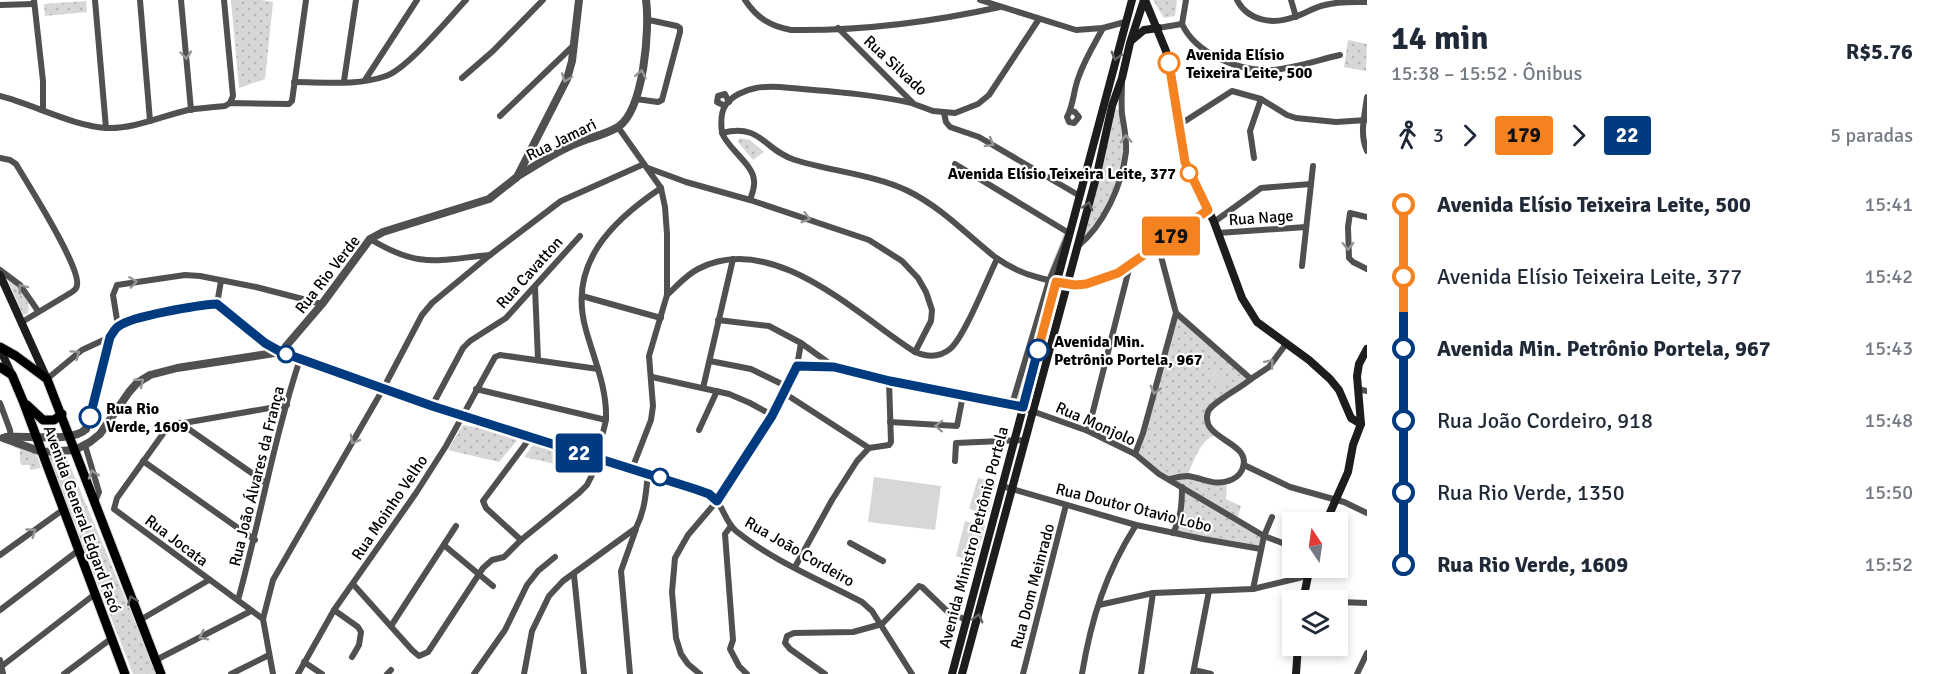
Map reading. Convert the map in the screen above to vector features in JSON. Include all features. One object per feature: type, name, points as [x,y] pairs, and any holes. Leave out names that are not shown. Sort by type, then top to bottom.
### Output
[{"type":"main road","name":"Avenida Ministro Petrônio Portela","points":[[962,674],[1077,246],[1125,22],[1132,0]]},
{"type":"main road","name":"Avenida Ministro Petrônio Portela","points":[[952,674],[1023,407],[1052,281],[1108,106],[1122,78],[1130,43],[1145,0]]},
{"type":"main road","points":[[1145,0],[1158,28],[1169,63],[1185,162],[1214,222],[1237,287],[1248,310],[1257,322],[1309,360],[1339,390],[1351,418],[1353,445]]},
{"type":"main road","points":[[1130,43],[1140,33],[1158,28]]},
{"type":"main road","points":[[0,274],[47,379]]},
{"type":"main road","points":[[0,348],[16,356],[47,379]]},
{"type":"main road","points":[[0,348],[12,375]]},
{"type":"main road","points":[[1330,512],[1348,472],[1353,445],[1361,424],[1363,390],[1357,370],[1367,349]]},
{"type":"main road","points":[[0,367],[12,375]]},
{"type":"main road","name":"Avenida General Edgard Facó","points":[[12,375],[125,674]]},
{"type":"main road","name":"Avenida General Edgard Facó","points":[[47,379],[162,674]]},
{"type":"main road","points":[[23,401],[43,420],[54,420],[62,414]]},
{"type":"main road","points":[[1351,418],[1354,422],[1361,424]]},
{"type":"main road","points":[[1296,674],[1297,656]]},
{"type":"street","points":[[95,0],[106,129]]},
{"type":"street","points":[[140,0],[150,121]]},
{"type":"street","points":[[182,0],[191,110]]},
{"type":"street","points":[[224,0],[233,96],[230,103]]},
{"type":"street","points":[[0,96],[106,129],[230,103],[291,103],[306,0]]},
{"type":"street","points":[[344,81],[356,0]]},
{"type":"street","points":[[365,80],[417,0]]},
{"type":"street","points":[[294,82],[365,80],[386,76],[402,65],[465,0]]},
{"type":"street","points":[[462,78],[493,51],[543,0]]},
{"type":"street","name":"Rua Rio Verde","points":[[281,352],[322,304],[370,239],[383,232],[489,199],[517,177],[567,78],[575,44],[579,0]]},
{"type":"street","points":[[632,469],[651,420],[653,406],[650,356],[667,295],[665,207],[661,188],[618,127],[629,115],[636,99],[648,36],[649,20],[646,0]]},
{"type":"street","points":[[745,0],[760,19],[774,27],[791,30],[918,23],[1000,6]]},
{"type":"street","points":[[980,0],[1076,30],[1103,28],[1125,22]]},
{"type":"street","points":[[1186,0],[1182,24],[1186,32],[1198,44],[1217,57],[1252,68],[1281,69],[1340,55]]},
{"type":"street","points":[[1237,0],[1245,11],[1264,21],[1296,17],[1322,5],[1341,1],[1367,2]]},
{"type":"street","points":[[1291,0],[1296,17]]},
{"type":"street","points":[[0,5],[34,2],[43,81],[43,109]]},
{"type":"street","points":[[636,99],[658,102],[662,100],[680,28],[649,20]]},
{"type":"street","name":"Rua Silvado","points":[[838,28],[914,104],[944,113],[968,109],[989,95],[1039,20]]},
{"type":"street","points":[[1158,28],[1182,24]]},
{"type":"street","points":[[1071,111],[1079,74],[1103,28]]},
{"type":"street","points":[[500,116],[575,44]]},
{"type":"street","name":"Avenida Ministro Petrônio Portela","points":[[1077,246],[1091,233],[1114,196],[1126,152],[1122,113],[1122,78]]},
{"type":"street","points":[[750,200],[754,183],[753,175],[722,133],[721,117],[727,104],[738,94],[770,87],[869,95],[914,104]]},
{"type":"street","points":[[1179,125],[1232,91],[1261,99],[1296,118],[1365,121]]},
{"type":"street","points":[[1367,97],[1364,138],[1367,151]]},
{"type":"street","points":[[1254,159],[1250,130],[1261,99]]},
{"type":"street","points":[[1108,106],[1122,113]]},
{"type":"street","points":[[944,113],[950,127],[979,137],[1080,196]]},
{"type":"street","name":"Rua Jamari","points":[[517,177],[572,145],[618,127]]},
{"type":"street","points":[[722,133],[744,130],[792,159],[908,191],[945,216],[997,259],[1016,270],[1067,284],[1097,282],[1118,273],[1208,210]]},
{"type":"street","points":[[532,148],[532,163],[539,164]]},
{"type":"street","points":[[0,158],[16,164],[61,241],[76,274],[77,285],[72,292],[22,322]]},
{"type":"street","points":[[955,164],[1069,233]]},
{"type":"street","points":[[273,674],[263,619],[273,580],[383,389],[422,315],[432,303],[490,255],[561,201],[646,166],[686,182],[750,200],[869,240],[902,261],[918,278],[926,292],[932,310],[931,321],[915,352]]},
{"type":"street","points":[[1302,266],[1312,166]]},
{"type":"street","points":[[1214,222],[1261,188],[1311,184]]},
{"type":"street","points":[[353,584],[419,656],[428,652],[483,568],[488,563],[504,557],[587,485],[597,459],[606,420],[605,395],[583,320],[582,296],[585,276],[595,248],[625,216],[661,188]]},
{"type":"street","points":[[1367,217],[1349,213],[1348,258],[1367,269]]},
{"type":"street","name":"Rua Nage","points":[[1218,233],[1306,227]]},
{"type":"street","name":"Rua Cavatton","points":[[432,406],[463,348],[506,318],[580,236]]},
{"type":"street","points":[[370,239],[399,255],[422,261],[437,262],[490,255]]},
{"type":"street","points":[[1135,454],[1176,314],[1158,245]]},
{"type":"street","points":[[703,388],[733,259]]},
{"type":"street","points":[[667,295],[696,270],[716,262],[753,259],[770,262],[809,280],[923,356],[941,354],[957,342],[997,259]]},
{"type":"street","points":[[1088,431],[1130,265]]},
{"type":"street","points":[[0,270],[20,285],[38,311]]},
{"type":"street","points":[[118,326],[113,295],[117,285],[185,275],[256,287],[322,304]]},
{"type":"street","points":[[217,304],[221,281]]},
{"type":"street","name":"Avenida Ministro Petrônio Portela","points":[[1012,404],[1052,281]]},
{"type":"street","points":[[535,287],[538,360],[598,369]]},
{"type":"street","points":[[582,296],[661,318]]},
{"type":"street","points":[[6,438],[70,436],[83,433],[87,429],[110,337],[118,326],[127,321],[217,304],[265,343],[281,352],[432,406],[648,473],[709,494],[717,501]]},
{"type":"street","points":[[1176,314],[1251,379]]},
{"type":"street","points":[[718,320],[769,326],[801,343],[834,367]]},
{"type":"street","points":[[47,379],[82,350],[110,337]]},
{"type":"street","points":[[700,674],[688,664],[678,646],[672,592],[675,558],[688,535],[717,501],[772,416],[797,366],[801,343]]},
{"type":"street","points":[[1169,479],[1187,476],[1214,482],[1227,482],[1239,474],[1244,465],[1242,454],[1212,430],[1207,418],[1208,411],[1269,367],[1286,344]]},
{"type":"street","points":[[6,438],[42,452],[75,450],[100,434],[129,392],[137,383],[150,375],[177,368],[281,352]]},
{"type":"street","name":"Rua Moinho Velho","points":[[298,674],[334,610],[446,446],[491,361],[500,355],[538,360]]},
{"type":"street","name":"Rua João Álvares da França","points":[[238,600],[255,540],[266,483],[300,359]]},
{"type":"street","points":[[710,361],[751,369],[786,390],[869,448]]},
{"type":"street","name":"Rua Monjolo","points":[[797,366],[834,367],[890,381],[1023,407],[1088,431],[1135,454],[1182,487],[1264,537],[1282,544]]},
{"type":"street","points":[[652,377],[740,398],[772,416]]},
{"type":"street","points":[[795,567],[832,500],[857,461],[869,448],[888,445],[891,442],[890,381]]},
{"type":"street","points":[[476,389],[606,420]]},
{"type":"street","points":[[699,430],[717,391]]},
{"type":"street","points":[[890,423],[957,426],[963,395]]},
{"type":"street","points":[[0,403],[6,438]]},
{"type":"street","points":[[255,540],[143,460],[172,425],[287,405]]},
{"type":"street","points":[[180,423],[266,483]]},
{"type":"street","points":[[87,429],[100,434]]},
{"type":"street","points":[[521,540],[486,507],[483,501],[530,438]]},
{"type":"street","points":[[955,461],[956,443],[1026,440]]},
{"type":"street","points":[[85,445],[99,492],[94,502]]},
{"type":"street","name":"Rua Jocata","points":[[143,460],[117,498],[114,509],[263,619]]},
{"type":"street","points":[[1244,465],[1290,487],[1335,500],[1367,513]]},
{"type":"street","points":[[630,674],[621,572],[642,516],[648,473]]},
{"type":"street","name":"Rua Doutor Otavio Lobo","points":[[1002,486],[1136,525],[1261,549]]},
{"type":"street","points":[[1173,533],[1178,524],[1182,505],[1182,487]]},
{"type":"street","name":"Rua João Cordeiro","points":[[717,501],[731,526],[770,553],[862,602],[882,624],[910,671]]},
{"type":"street","name":"Rua Dom Meinrado","points":[[1023,674],[1066,505]]},
{"type":"street","points":[[0,555],[63,509]]},
{"type":"street","points":[[1253,589],[1264,537],[1272,517]]},
{"type":"street","points":[[1082,674],[1107,578],[1118,554],[1136,525]]},
{"type":"street","points":[[391,626],[456,526]]},
{"type":"street","points":[[731,526],[725,534],[733,640],[730,649],[739,666],[747,674]]},
{"type":"street","points":[[526,674],[532,631],[549,596],[563,581],[636,528]]},
{"type":"street","points":[[850,543],[883,561]]},
{"type":"street","points":[[445,546],[493,585]]},
{"type":"street","points":[[0,610],[79,550]]},
{"type":"street","points":[[474,674],[505,630],[527,585],[538,571],[555,557]]},
{"type":"street","points":[[574,575],[584,674]]},
{"type":"street","points":[[1099,605],[1153,593],[1253,589],[1289,578]]},
{"type":"street","points":[[140,620],[209,580]]},
{"type":"street","points":[[825,674],[790,649],[785,643],[787,636],[794,633],[853,632],[882,624],[917,588],[922,587],[949,613],[967,620]]},
{"type":"street","points":[[1209,591],[1194,672],[1211,674]]},
{"type":"street","points":[[1141,674],[1153,593]]},
{"type":"street","points":[[3,674],[1,663],[95,594]]},
{"type":"street","points":[[1348,602],[1367,603]]},
{"type":"street","points":[[334,610],[358,627],[361,632],[359,645],[352,657]]},
{"type":"street","points":[[156,660],[251,611]]},
{"type":"street","points":[[64,674],[111,638]]},
{"type":"street","points":[[1357,674],[1367,653]]},
{"type":"street","points":[[231,674],[269,655]]},
{"type":"street","points":[[304,662],[322,674]]},
{"type":"street","points":[[904,674],[910,671]]},
{"type":"shaded area","points":[[231,0],[273,2],[265,79],[239,88]]},
{"type":"shaded area","points":[[1153,0],[1177,0],[1175,16],[1164,18]]},
{"type":"shaded area","points":[[86,1],[87,12],[45,16],[44,4]]},
{"type":"shaded area","points":[[1348,40],[1367,44],[1366,71],[1344,67]]},
{"type":"shaded area","points":[[1112,106],[1122,113],[1126,152],[1108,207],[1077,246]]},
{"type":"shaded area","points":[[739,138],[750,140],[764,152],[753,160],[738,142]]},
{"type":"shaded area","points":[[1064,233],[1069,233],[1024,402],[1013,401],[1046,279]]},
{"type":"shaded area","points":[[6,276],[28,303],[28,313],[23,315]]},
{"type":"shaded area","points":[[1176,313],[1251,379],[1218,401],[1207,418],[1216,435],[1201,446],[1187,476],[1227,482],[1226,499],[1241,506],[1237,520],[1264,536],[1261,549],[1173,533],[1178,524],[1182,487],[1135,454]]},
{"type":"shaded area","points":[[1213,365],[1229,380],[1223,388],[1206,374]]},
{"type":"shaded area","points":[[463,425],[521,436],[499,462],[448,450]]},
{"type":"shaded area","points":[[4,441],[35,450],[41,468],[30,470],[30,465],[22,465],[20,450]]},
{"type":"shaded area","points":[[535,443],[588,460],[585,471],[524,457]]},
{"type":"shaded area","points":[[65,454],[157,674],[133,674],[48,456]]},
{"type":"shaded area","points":[[874,477],[941,486],[935,530],[868,522]]},
{"type":"shaded area","points":[[978,478],[996,482],[988,514],[969,509]]},
{"type":"shaded area","points":[[965,521],[985,526],[975,562],[956,556]]},
{"type":"bus line","name":"179","points":[[1038,350],[1056,282],[1086,284],[1118,273],[1208,210],[1185,162],[1169,63]]},
{"type":"bus line","name":"22","points":[[90,417],[110,337],[118,326],[127,321],[217,304],[265,343],[281,352],[432,406],[695,489],[709,494],[717,501],[772,416],[797,366],[834,367],[890,381],[1023,407],[1038,350]]},
{"type":"place","name":"Avenida Elísio Teixeira Leite, 500","points":[[1169,63]]},
{"type":"place","name":"Avenida Elísio Teixeira Leite, 377","points":[[1189,173]]},
{"type":"place","name":"Avenida Min. Petrônio Portela, 967","points":[[1038,350]]},
{"type":"place","name":"Rua Rio Verde, 1609","points":[[90,417]]}]
